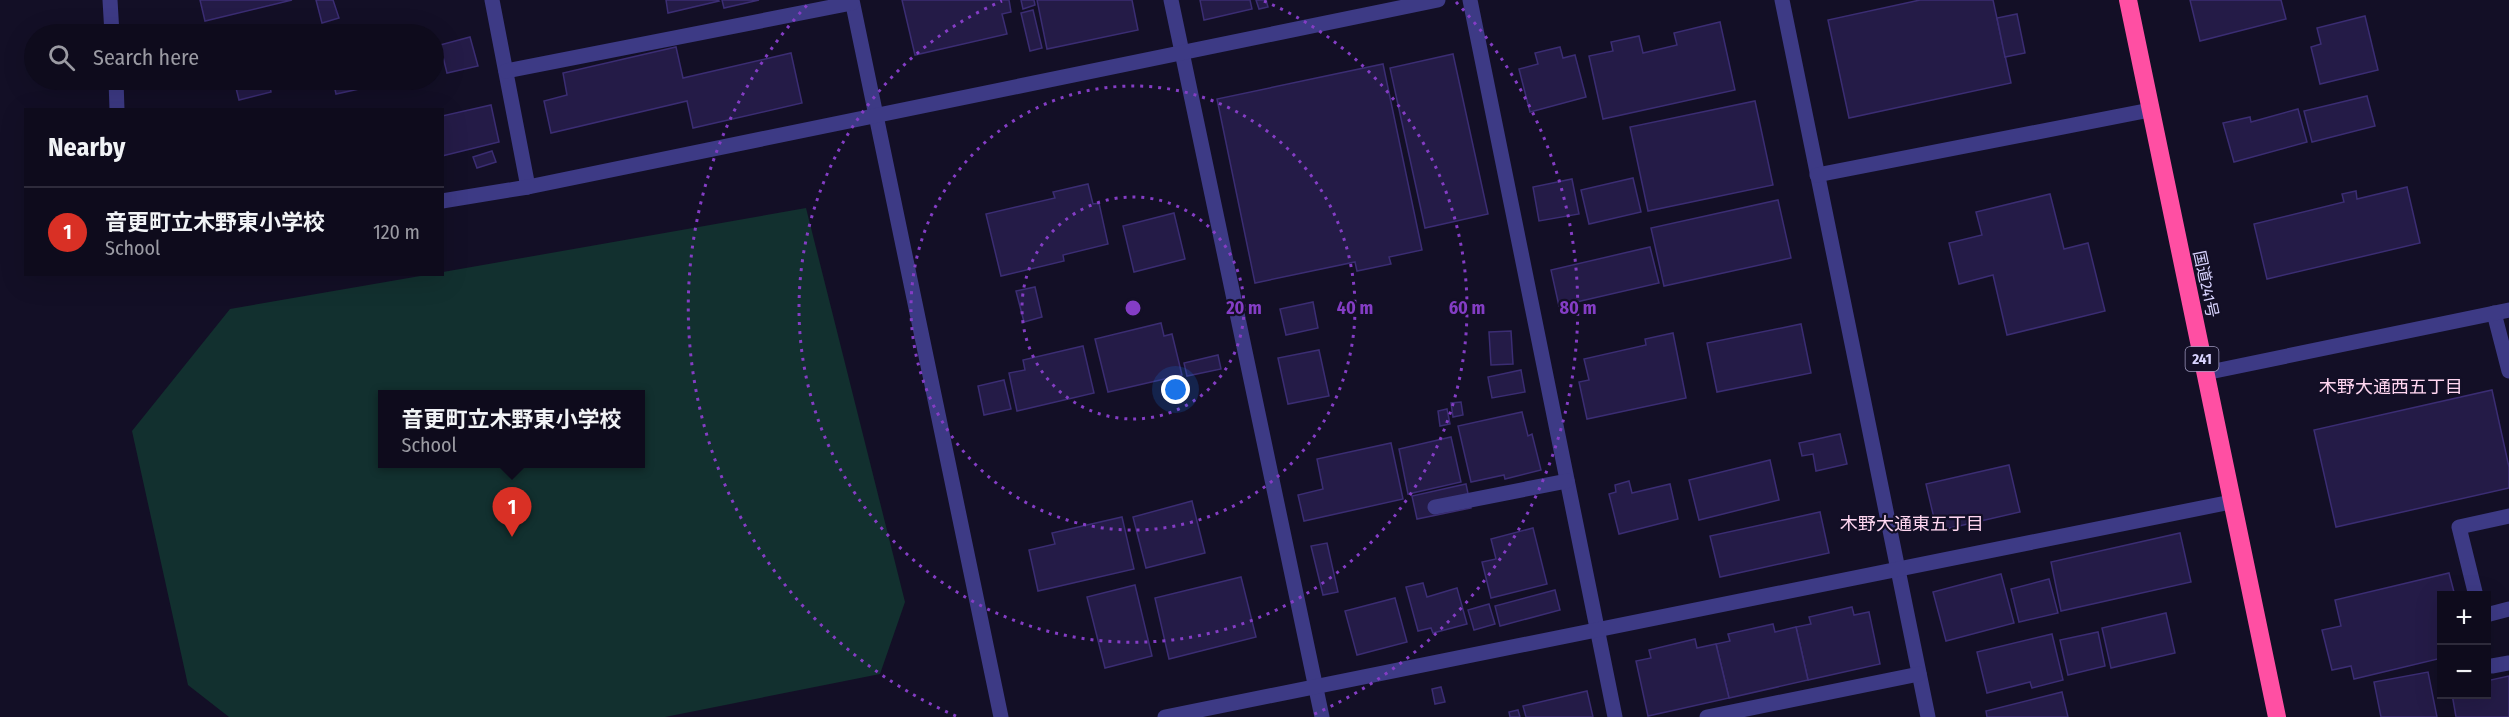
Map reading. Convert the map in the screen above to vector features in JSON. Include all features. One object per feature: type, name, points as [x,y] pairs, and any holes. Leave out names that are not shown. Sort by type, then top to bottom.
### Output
[{"type":"highway","name":"国道241号","points":[[2128,0],[2277,717]]},
{"type":"street","points":[[110,0],[111,24]]},
{"type":"street","points":[[492,0],[528,188]]},
{"type":"street","points":[[1171,0],[1322,717]]},
{"type":"street","points":[[444,201],[528,188],[1438,0]]},
{"type":"street","points":[[1470,0],[1615,717]]},
{"type":"street","points":[[1782,0],[1928,717]]},
{"type":"street","points":[[506,71],[852,1],[1001,717]]},
{"type":"street","points":[[116,90],[117,108]]},
{"type":"street","points":[[1817,175],[2150,110]]},
{"type":"street","points":[[2205,373],[2501,312],[2509,371]]},
{"type":"street","points":[[1435,507],[1567,481]]},
{"type":"street","points":[[1165,717],[1597,628],[2232,502]]},
{"type":"street","points":[[2475,591],[2459,527],[2509,516]]},
{"type":"street","points":[[2491,614],[2509,609]]},
{"type":"street","points":[[2492,666],[2509,663]]},
{"type":"street","points":[[1707,717],[1920,674]]},
{"type":"green space","points":[[806,208],[905,602],[880,674],[665,717],[229,717],[188,685],[132,431],[230,309],[420,276],[444,276],[444,272]]},
{"type":"building","points":[[200,0],[292,0],[205,21]]},
{"type":"building","points":[[316,0],[333,0],[339,18],[322,23]]},
{"type":"building","points":[[666,0],[718,0],[719,1],[668,13]]},
{"type":"building","points":[[722,0],[759,0],[724,8]]},
{"type":"building","points":[[902,0],[1009,0],[1011,12],[1002,14],[1007,34],[915,55]]},
{"type":"building","points":[[1021,0],[1034,0],[1035,5],[1023,9]]},
{"type":"building","points":[[1037,0],[1132,0],[1138,30],[1047,49]]},
{"type":"building","points":[[1200,0],[1250,0],[1252,9],[1204,20]]},
{"type":"building","points":[[1256,0],[1266,0],[1268,7],[1259,9]]},
{"type":"building","points":[[1920,0],[1993,0],[2011,83],[1849,118],[1828,20]]},
{"type":"building","points":[[2190,0],[2281,0],[2286,19],[2200,41]]},
{"type":"building","points":[[1033,10],[1042,48],[1030,51],[1021,13]]},
{"type":"building","points":[[2017,14],[2025,53],[2005,57],[1997,18]]},
{"type":"building","points":[[2365,16],[2378,70],[2320,84],[2311,47],[2321,44],[2317,28]]},
{"type":"building","points":[[1720,22],[1735,90],[1603,119],[1589,56],[1613,51],[1611,42],[1639,36],[1643,53],[1677,45],[1674,33]]},
{"type":"building","points":[[470,37],[478,66],[447,73],[444,44]]},
{"type":"building","points":[[676,47],[683,78],[791,53],[802,103],[693,128],[687,101],[551,133],[544,101],[567,95],[563,73]]},
{"type":"building","points":[[1560,47],[1563,58],[1575,55],[1586,97],[1530,112],[1519,69],[1538,64],[1535,53]]},
{"type":"building","points":[[1453,54],[1488,214],[1425,228],[1390,68]]},
{"type":"building","points":[[1383,64],[1422,250],[1389,257],[1391,264],[1357,271],[1355,262],[1255,283],[1217,99]]},
{"type":"building","points":[[236,90],[271,90],[271,92],[239,100]]},
{"type":"building","points":[[335,90],[354,90],[336,94]]},
{"type":"building","points":[[2367,96],[2375,126],[2312,142],[2304,111]]},
{"type":"building","points":[[1755,101],[1773,185],[1648,211],[1630,127]]},
{"type":"building","points":[[491,105],[499,142],[444,156],[444,116]]},
{"type":"building","points":[[2298,109],[2307,142],[2234,162],[2223,123],[2250,117],[2251,122]]},
{"type":"building","points":[[492,151],[496,162],[477,168],[473,157]]},
{"type":"building","points":[[1633,178],[1641,212],[1589,224],[1581,190]]},
{"type":"building","points":[[1572,179],[1579,214],[1539,221],[1533,187]]},
{"type":"building","points":[[1088,184],[1093,204],[1099,203],[1108,244],[1063,255],[1064,261],[1001,276],[986,214],[1055,198],[1053,192]]},
{"type":"building","points":[[2407,187],[2420,243],[2267,279],[2254,224],[2344,202],[2342,194],[2356,191],[2357,199]]},
{"type":"building","points":[[2050,194],[2064,249],[2088,243],[2105,311],[2007,335],[1993,275],[1959,284],[1949,243],[1982,235],[1976,212]]},
{"type":"building","points":[[1778,200],[1791,258],[1664,286],[1651,228]]},
{"type":"building","points":[[1174,213],[1185,259],[1134,272],[1123,226]]},
{"type":"building","points":[[1650,247],[1659,283],[1559,306],[1551,270]]},
{"type":"building","points":[[1035,287],[1042,317],[1024,322],[1016,291]]},
{"type":"building","points":[[1313,302],[1318,328],[1286,335],[1280,309]]},
{"type":"building","points":[[1161,323],[1164,336],[1172,334],[1182,375],[1108,392],[1095,339]]},
{"type":"building","points":[[1801,324],[1811,373],[1717,392],[1707,343]]},
{"type":"building","points":[[1511,331],[1513,364],[1491,365],[1489,332]]},
{"type":"building","points":[[1673,333],[1686,398],[1587,419],[1579,382],[1589,380],[1584,359],[1646,345],[1645,339]]},
{"type":"building","points":[[1083,346],[1094,393],[1017,411],[1009,373],[1025,370],[1023,360]]},
{"type":"building","points":[[1319,350],[1329,396],[1288,404],[1278,358]]},
{"type":"building","points":[[1218,355],[1221,369],[1187,376],[1184,363]]},
{"type":"building","points":[[1521,370],[1525,392],[1492,398],[1488,377]]},
{"type":"building","points":[[1004,380],[1011,409],[984,415],[978,386]]},
{"type":"building","points":[[2492,390],[2509,467],[2509,488],[2336,527],[2314,430]]},
{"type":"building","points":[[1461,402],[1463,415],[1453,417],[1451,403]]},
{"type":"building","points":[[1447,409],[1450,424],[1440,426],[1438,411]]},
{"type":"building","points":[[1522,412],[1528,436],[1532,434],[1541,470],[1505,479],[1504,475],[1471,482],[1458,426]]},
{"type":"building","points":[[1840,434],[1847,464],[1816,471],[1813,454],[1802,456],[1799,443]]},
{"type":"building","points":[[1451,437],[1461,482],[1408,494],[1399,449]]},
{"type":"building","points":[[1391,443],[1403,499],[1304,521],[1298,495],[1323,489],[1317,459]]},
{"type":"building","points":[[1770,460],[1779,500],[1699,520],[1689,480]]},
{"type":"building","points":[[2009,465],[2020,512],[1937,531],[1926,484]]},
{"type":"building","points":[[1629,481],[1632,493],[1670,484],[1678,519],[1619,534],[1609,494],[1616,492],[1615,485]]},
{"type":"building","points":[[1466,484],[1471,508],[1417,519],[1412,496]]},
{"type":"building","points":[[1192,501],[1205,553],[1146,568],[1133,517]]},
{"type":"building","points":[[1820,512],[1829,553],[1720,577],[1710,536]]},
{"type":"building","points":[[1122,517],[1134,569],[1038,591],[1029,550],[1055,544],[1052,533]]},
{"type":"building","points":[[1533,528],[1547,584],[1491,598],[1482,562],[1496,559],[1491,539]]},
{"type":"building","points":[[2180,533],[2191,582],[2061,611],[2051,562]]},
{"type":"building","points":[[1327,543],[1338,592],[1323,595],[1311,546]]},
{"type":"building","points":[[2449,573],[2454,591],[2437,591],[2437,659],[2354,679],[2351,666],[2332,670],[2322,630],[2341,626],[2335,600]]},
{"type":"building","points":[[2001,574],[2014,623],[1946,641],[1933,592]]},
{"type":"building","points":[[1241,577],[1256,637],[1169,659],[1155,598]]},
{"type":"building","points":[[2049,579],[2058,613],[2019,622],[2011,589]]},
{"type":"building","points":[[1423,583],[1427,597],[1457,588],[1467,624],[1433,633],[1431,628],[1418,631],[1406,587]]},
{"type":"building","points":[[1135,585],[1152,656],[1105,668],[1087,597]]},
{"type":"building","points":[[1555,590],[1560,610],[1500,626],[1495,606]]},
{"type":"building","points":[[1395,598],[1407,642],[1357,655],[1345,611]]},
{"type":"building","points":[[1489,604],[1495,624],[1474,630],[1468,610]]},
{"type":"building","points":[[1852,607],[1854,615],[1869,612],[1880,664],[1808,680],[1796,627],[1811,624],[1809,617]]},
{"type":"building","points":[[2166,613],[2175,653],[2111,668],[2102,628]]},
{"type":"building","points":[[1773,624],[1775,632],[1796,627],[1808,680],[1729,698],[1716,644],[1730,641],[1728,634]]},
{"type":"building","points":[[2098,632],[2105,666],[2068,675],[2060,640]]},
{"type":"building","points":[[2052,634],[2063,680],[2032,688],[2030,682],[1987,693],[1977,652]]},
{"type":"building","points":[[1695,639],[1697,648],[1716,644],[1729,698],[1648,716],[1636,661],[1651,658],[1649,650]]},
{"type":"building","points":[[2428,672],[2437,717],[2381,717],[2374,682]]},
{"type":"building","points":[[2509,676],[2509,717],[2456,717],[2453,699],[2491,699],[2491,680]]},
{"type":"building","points":[[1441,687],[1445,702],[1435,704],[1432,689]]},
{"type":"building","points":[[1587,691],[1593,717],[1526,717],[1523,706]]},
{"type":"building","points":[[2062,692],[2068,717],[1987,717],[1986,711]]},
{"type":"building","points":[[1518,710],[1520,717],[1510,717],[1509,712]]},
{"type":"place","name":"音更町立木野東小学校","points":[[512,537]]},
{"type":"district","name":"木野大通西五丁目","points":[[2391,387]]},
{"type":"district","name":"木野大通東五丁目","points":[[1912,524]]}]
